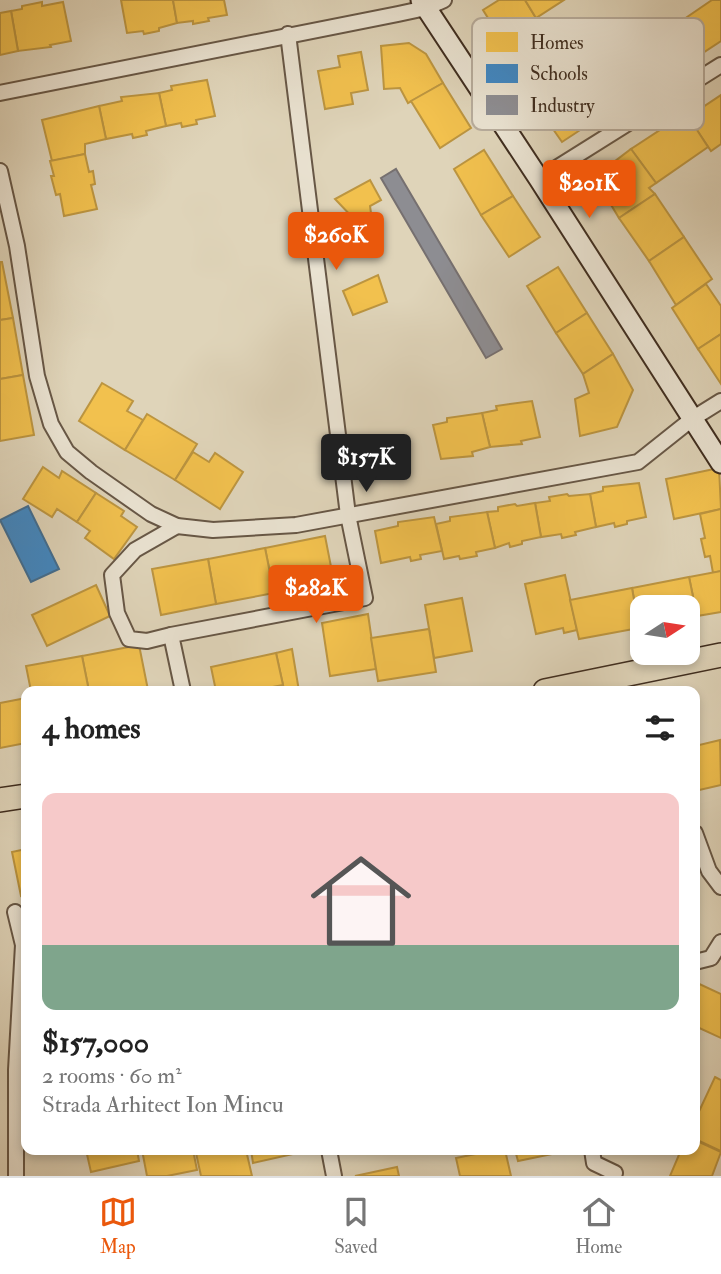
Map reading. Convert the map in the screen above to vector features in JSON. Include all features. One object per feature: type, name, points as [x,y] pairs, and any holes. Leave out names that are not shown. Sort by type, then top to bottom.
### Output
[{"type":"main road","points":[[430,3],[472,71]]},
{"type":"main road","points":[[509,130],[721,463]]},
{"type":"main road","points":[[569,686],[720,655]]},
{"type":"main road","points":[[0,800],[21,797]]},
{"type":"street","points":[[0,93],[430,3]]},
{"type":"street","points":[[177,526],[135,550],[113,575],[117,612],[130,639],[147,641],[365,598],[348,515],[288,34]]},
{"type":"street","points":[[704,76],[721,65]]},
{"type":"street","points":[[539,179],[617,130]]},
{"type":"street","points":[[0,171],[17,246],[37,376],[51,424],[67,452],[83,466],[151,514],[177,526],[213,530],[282,526],[638,462],[692,419],[721,401]]},
{"type":"street","points":[[171,635],[182,686]]},
{"type":"street","points":[[700,846],[709,871],[721,887]]},
{"type":"street","points":[[15,912],[21,937]]},
{"type":"street","points":[[700,961],[711,958],[721,942]]},
{"type":"street","points":[[16,1176],[16,1070],[21,981]]},
{"type":"street","points":[[330,1155],[334,1176]]},
{"type":"street","points":[[593,1155],[594,1163],[615,1173]]},
{"type":"building: Homes","points":[[121,0],[173,0],[177,23],[144,34],[143,31],[127,33]]},
{"type":"building: Homes","points":[[173,0],[224,0],[227,15],[193,24],[193,21],[177,23]]},
{"type":"building: Homes","points":[[499,0],[525,0],[536,18],[488,18],[483,10]]},
{"type":"building: Homes","points":[[525,0],[564,0],[536,18]]},
{"type":"building: Homes","points":[[712,0],[721,0],[721,41],[704,52],[704,18],[686,18]]},
{"type":"building: Homes","points":[[42,2],[42,6],[63,2],[71,41],[50,45],[51,47],[18,51],[11,11]]},
{"type":"building: Homes","points":[[11,11],[18,51],[0,55],[0,13]]},
{"type":"building: Homes","points":[[409,43],[426,54],[443,83],[408,103],[400,88],[384,89],[381,46]]},
{"type":"building: Homes","points":[[361,52],[368,90],[351,93],[353,104],[325,109],[318,71],[340,67],[338,56]]},
{"type":"building: Homes","points":[[207,80],[215,116],[196,120],[197,124],[166,126],[159,93],[172,90],[171,86]]},
{"type":"building: Homes","points":[[443,83],[471,128],[440,148],[411,101]]},
{"type":"building: Homes","points":[[159,93],[166,126],[146,131],[147,135],[133,138],[132,134],[106,139],[99,106],[122,101],[121,97]]},
{"type":"building: Homes","points":[[721,95],[721,144],[711,151],[697,130],[704,130],[704,106]]},
{"type":"building: Homes","points":[[99,106],[106,139],[85,144],[85,154],[52,161],[42,120]]},
{"type":"building: Homes","points":[[554,130],[580,130],[562,142]]},
{"type":"building: Homes","points":[[660,130],[697,130],[708,147],[656,183],[631,149]]},
{"type":"building: Homes","points":[[631,149],[656,183],[649,188],[655,194],[619,218],[599,185],[598,174]]},
{"type":"building: Homes","points":[[484,150],[513,196],[481,215],[454,169]]},
{"type":"building: Homes","points":[[85,154],[89,172],[93,171],[95,184],[91,185],[97,209],[64,216],[60,194],[56,195],[51,176],[54,176],[50,161]]},
{"type":"building: Homes","points":[[370,180],[381,200],[370,206],[371,213],[355,220],[335,199]]},
{"type":"building: Homes","points":[[655,194],[684,237],[649,261],[619,218]]},
{"type":"building: Homes","points":[[513,196],[540,237],[509,257],[481,215]]},
{"type":"building: Homes","points":[[684,237],[712,279],[676,305],[649,261]]},
{"type":"building: Homes","points":[[0,262],[13,318],[0,320]]},
{"type":"building: Homes","points":[[558,267],[587,313],[556,333],[527,286]]},
{"type":"building: Homes","points":[[378,275],[387,302],[353,315],[343,291]]},
{"type":"building: Homes","points":[[706,284],[721,306],[721,334],[698,349],[672,308]]},
{"type":"building: Homes","points":[[587,313],[613,354],[583,374],[556,333]]},
{"type":"building: Homes","points":[[13,318],[23,375],[0,379],[0,320]]},
{"type":"building: Homes","points":[[721,334],[721,384],[698,349]]},
{"type":"building: Homes","points":[[613,354],[633,390],[617,427],[580,436],[575,399],[589,393],[583,374]]},
{"type":"building: Homes","points":[[23,375],[34,435],[0,441],[0,379]]},
{"type":"building: Homes","points":[[102,383],[133,401],[127,411],[143,420],[125,450],[79,421]]},
{"type":"building: Homes","points":[[532,401],[540,437],[521,441],[522,444],[490,447],[482,413],[497,410],[496,406]]},
{"type":"building: Homes","points":[[482,413],[490,447],[472,452],[473,456],[441,459],[433,425],[447,422],[447,418]]},
{"type":"building: Homes","points":[[147,414],[197,444],[175,480],[125,450]]},
{"type":"building: Homes","points":[[193,452],[209,462],[215,453],[243,472],[220,509],[175,480]]},
{"type":"building: Homes","points":[[43,467],[59,478],[62,471],[96,493],[77,522],[57,509],[52,517],[23,499]]},
{"type":"building: Homes","points":[[719,468],[721,509],[674,519],[666,479]]},
{"type":"building: Homes","points":[[639,483],[646,517],[615,527],[614,523],[596,527],[590,494],[603,491],[603,487]]},
{"type":"building: Homes","points":[[96,493],[124,511],[121,516],[137,527],[114,559],[85,538],[90,531],[77,522]]},
{"type":"building: Homes","points":[[590,494],[596,527],[562,538],[561,534],[541,537],[535,503],[550,501],[549,497]]},
{"type":"building: Homes","points":[[535,503],[541,537],[510,547],[509,543],[495,548],[487,512],[498,511],[498,507]]},
{"type":"building: Homes","points":[[721,509],[721,571],[713,573],[710,556],[705,557],[701,539],[705,538],[700,514]]},
{"type":"building: Homes","points":[[487,512],[495,548],[476,552],[477,556],[444,559],[436,524],[450,521],[450,517]]},
{"type":"building: Homes","points":[[434,517],[442,551],[420,555],[421,559],[411,561],[410,557],[381,563],[375,531],[398,526],[398,522]]},
{"type":"building: Homes","points":[[325,536],[334,582],[274,593],[265,548]]},
{"type":"building: Homes","points":[[265,548],[274,593],[216,604],[208,559]]},
{"type":"building: Homes","points":[[208,559],[216,604],[161,615],[152,569]]},
{"type":"building: Homes","points":[[721,571],[721,612],[700,616],[700,595],[693,595],[689,577]]},
{"type":"building: Homes","points":[[565,575],[577,630],[564,633],[563,628],[536,634],[525,584]]},
{"type":"building: Homes","points":[[689,577],[693,595],[633,595],[632,588]]},
{"type":"building: Homes","points":[[96,585],[110,616],[47,646],[32,615]]},
{"type":"building: Homes","points":[[632,588],[630,630],[579,639],[570,600]]},
{"type":"building: Homes","points":[[462,598],[472,651],[434,658],[425,605]]},
{"type":"building: Homes","points":[[368,614],[376,669],[330,676],[322,623]]},
{"type":"building: Homes","points":[[429,629],[436,672],[378,681],[371,638]]},
{"type":"building: Homes","points":[[139,645],[147,686],[88,686],[82,656]]},
{"type":"building: Homes","points":[[292,649],[298,686],[278,686],[283,685],[276,653]]},
{"type":"building: Homes","points":[[276,653],[283,685],[215,686],[211,667]]},
{"type":"building: Homes","points":[[82,656],[88,686],[30,686],[26,666]]},
{"type":"building: Homes","points":[[21,699],[21,744],[0,748],[0,703]]},
{"type":"building: Homes","points":[[720,740],[721,785],[700,790],[700,745]]},
{"type":"building: Homes","points":[[21,850],[21,896],[12,852]]},
{"type":"building: Homes","points":[[700,984],[721,994],[721,1038],[700,1028]]},
{"type":"building: Homes","points":[[715,1077],[721,1080],[721,1151],[700,1141],[700,1109]]},
{"type":"building: Homes","points":[[700,1142],[721,1152],[712,1176],[670,1176],[679,1155],[700,1155]]},
{"type":"building: Homes","points":[[87,1155],[138,1155],[139,1161],[91,1172]]},
{"type":"building: Homes","points":[[143,1155],[194,1155],[197,1170],[167,1176],[147,1176]]},
{"type":"building: Homes","points":[[196,1155],[247,1155],[252,1176],[201,1176]]},
{"type":"building: Homes","points":[[252,1155],[289,1155],[253,1163]]},
{"type":"building: Homes","points":[[471,1155],[506,1155],[511,1176],[460,1176],[456,1158]]},
{"type":"building: Homes","points":[[516,1155],[547,1155],[518,1161]]},
{"type":"building: Homes","points":[[397,1167],[399,1176],[355,1176]]},
{"type":"building: Schools","points":[[28,506],[59,569],[31,582],[0,520]]},
{"type":"building: Industry","points":[[396,169],[502,349],[486,358],[381,178]]}]
